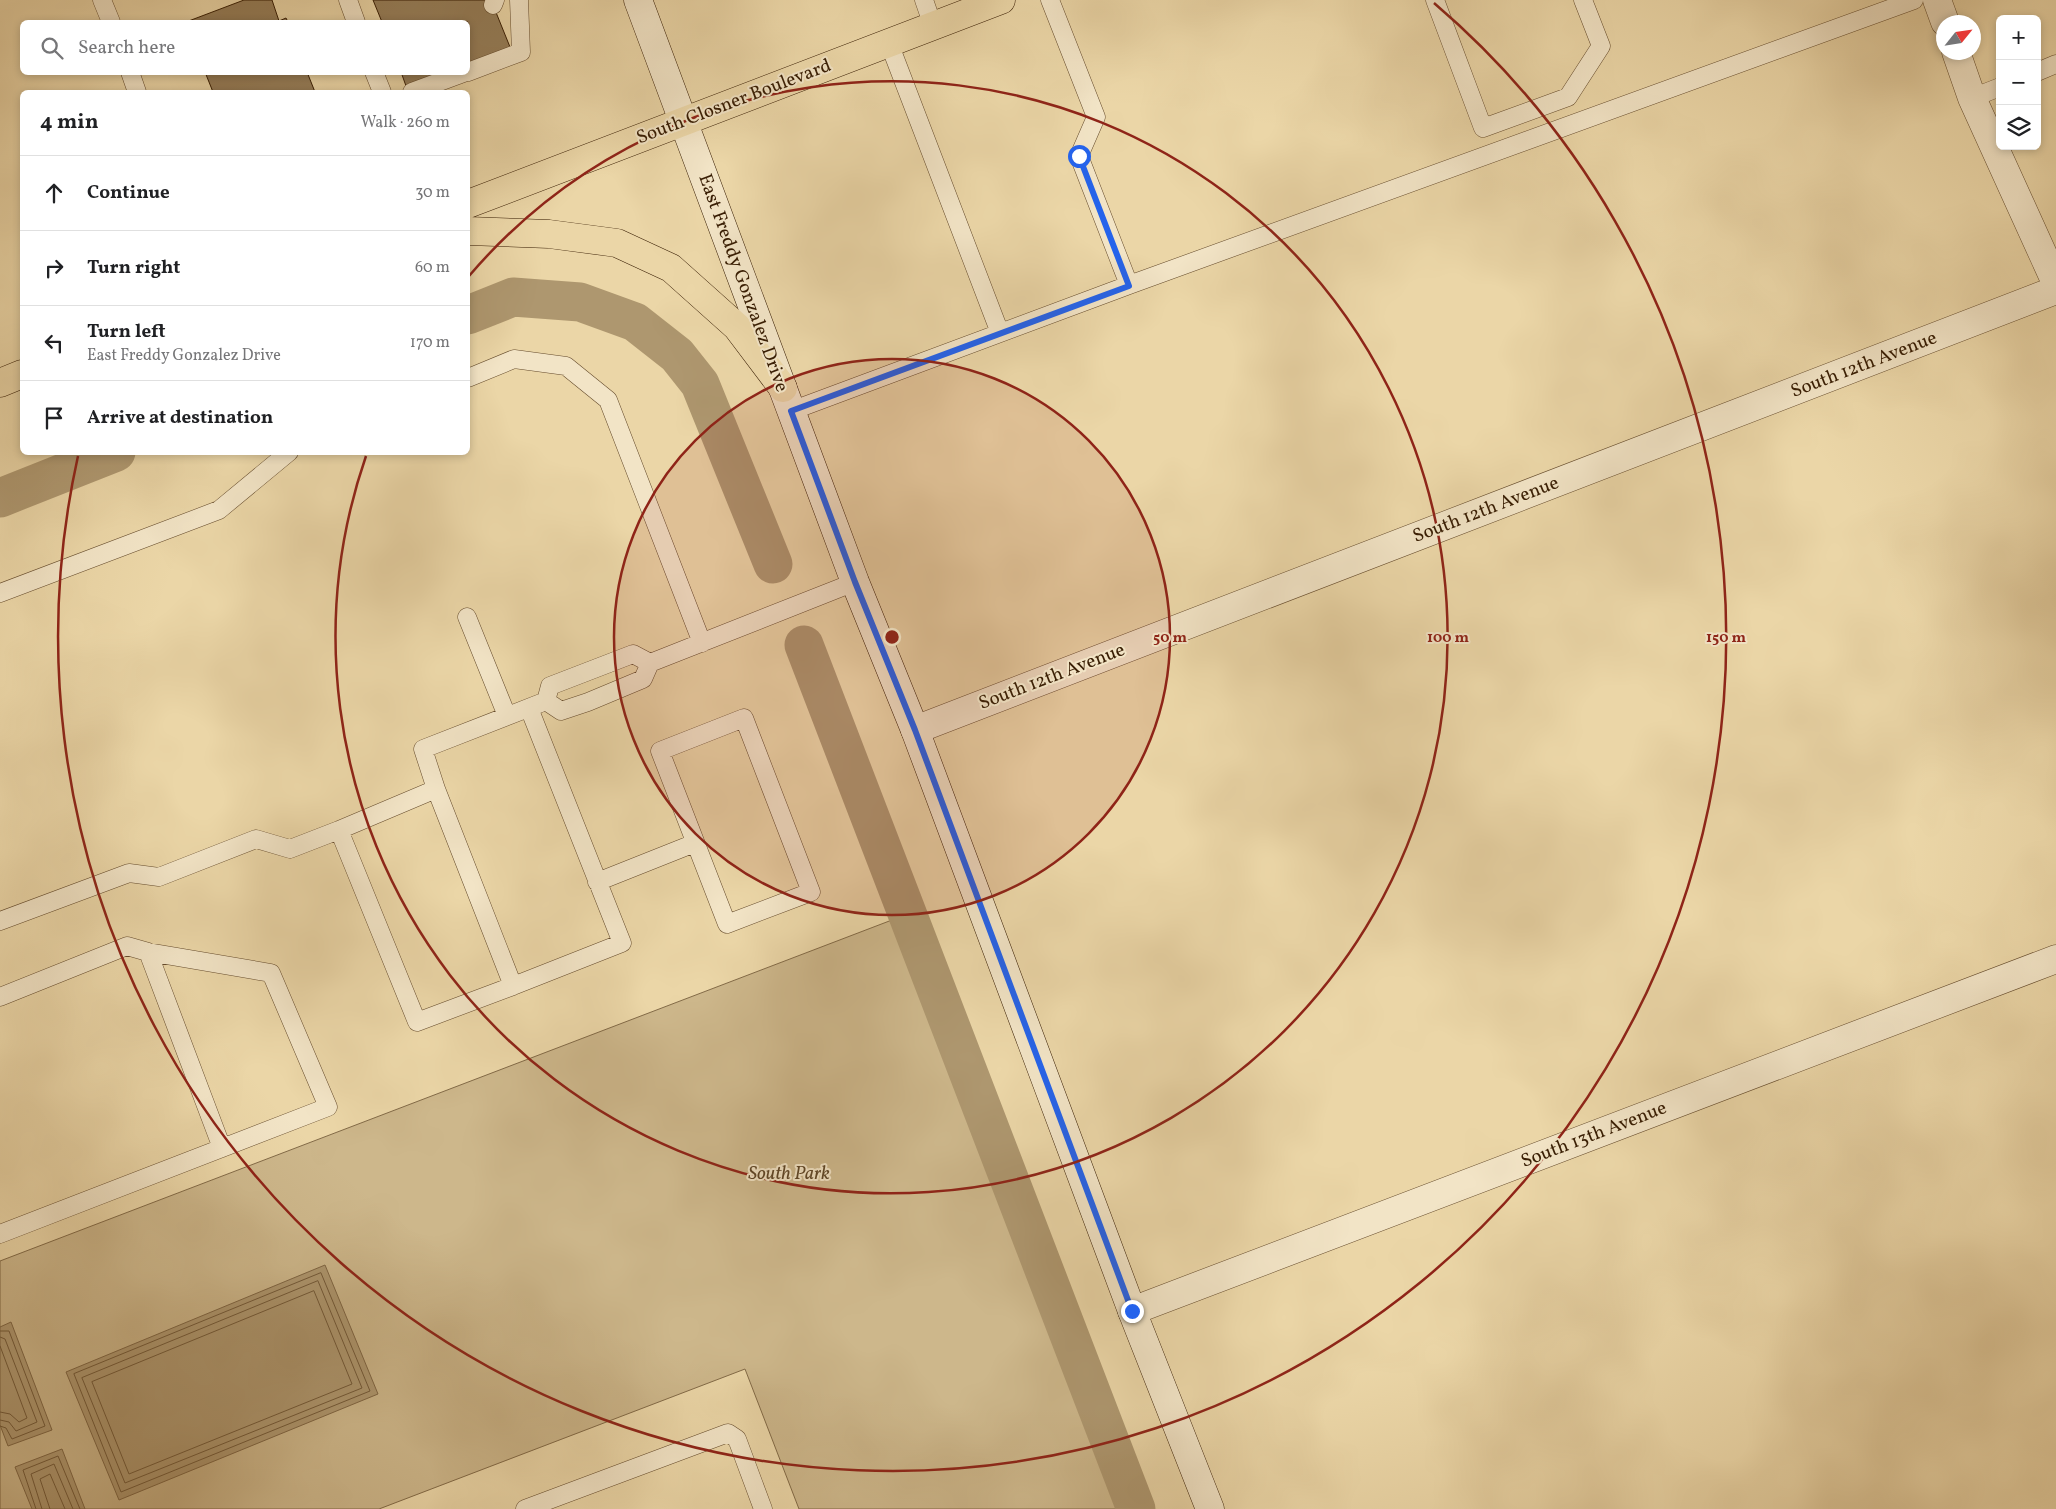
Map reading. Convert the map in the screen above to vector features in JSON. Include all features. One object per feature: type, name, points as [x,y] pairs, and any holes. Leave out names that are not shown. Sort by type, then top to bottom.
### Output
[{"type":"main road","name":"South Closner Boulevard","points":[[470,203],[1001,0]]},
{"type":"main road","points":[[470,231],[549,234],[617,243],[671,268],[737,327],[787,400]]},
{"type":"main road","points":[[0,383],[20,375]]},
{"type":"street","name":"East Freddy Gonzalez Drive","points":[[638,0],[855,582],[915,730],[1132,1311],[1210,1509]]},
{"type":"street","points":[[1937,0],[1942,15]]},
{"type":"street","points":[[1959,60],[1972,98],[2056,283]]},
{"type":"street","name":"South 12th Avenue","points":[[915,730],[2056,290]]},
{"type":"street","name":"South 13th Avenue","points":[[1132,1311],[2056,959]]},
{"type":"lane","points":[[102,0],[110,20]]},
{"type":"lane","points":[[470,71],[521,52],[519,0]]},
{"type":"lane","points":[[924,0],[933,26]]},
{"type":"lane","points":[[1050,0],[1096,117],[1079,156],[1129,286]]},
{"type":"lane","points":[[1435,0],[1483,128],[1568,97],[1601,46],[1583,0]]},
{"type":"lane","points":[[787,400],[1000,333],[1914,0]]},
{"type":"lane","points":[[353,1],[356,20]]},
{"type":"lane","points":[[889,43],[1000,333]]},
{"type":"lane","points":[[2041,70],[2056,64]]},
{"type":"lane","points":[[131,75],[136,90]]},
{"type":"lane","points":[[375,75],[381,90]]},
{"type":"lane","points":[[418,90],[459,75]]},
{"type":"lane","points":[[1972,98],[1996,89]]},
{"type":"lane","points":[[470,377],[514,359],[566,366],[608,400],[702,643]]},
{"type":"lane","points":[[0,593],[220,510],[285,455]]},
{"type":"lane","points":[[546,701],[561,711],[588,702],[643,678],[650,663],[855,582]]},
{"type":"lane","points":[[467,617],[506,716]]},
{"type":"lane","points":[[546,701],[550,686],[633,654],[650,663]]},
{"type":"lane","points":[[513,986],[436,789],[423,749],[546,701]]},
{"type":"lane","points":[[339,830],[417,1022],[622,943],[529,708]]},
{"type":"lane","points":[[744,718],[811,892],[727,924],[695,843],[660,751],[744,718]]},
{"type":"lane","points":[[0,921],[129,873],[159,878],[256,839],[290,848],[339,830],[436,789]]},
{"type":"lane","points":[[598,882],[695,843]]},
{"type":"lane","points":[[0,997],[126,946],[148,952],[271,973],[328,1107],[0,1234]]},
{"type":"lane","points":[[148,952],[222,1148]]},
{"type":"lane","points":[[525,1509],[728,1433],[737,1439],[763,1509]]},
{"type":"green space","name":"South Park","points":[[905,915],[1133,1509],[799,1509],[745,1369],[379,1509],[0,1509],[0,1261]]},
{"type":"water","points":[[325,1265],[378,1394],[119,1500],[66,1372]]},
{"type":"water","points":[[11,1322],[52,1430],[8,1446],[0,1425],[0,1327]]},
{"type":"water","points":[[62,1449],[85,1509],[32,1509],[15,1467]]},
{"type":"building","points":[[244,0],[272,0],[279,20],[191,20]]},
{"type":"building","points":[[373,0],[491,0],[510,47],[470,62],[470,20],[381,20]]},
{"type":"building","points":[[206,75],[308,75],[314,90],[212,90]]},
{"type":"building","points":[[402,75],[434,75],[406,86]]},
{"type":"waterway","points":[[470,314],[513,297],[580,302],[635,322],[677,355],[700,384],[773,564]]},
{"type":"waterway","points":[[0,498],[108,455]]},
{"type":"waterway","points":[[804,645],[1136,1509]]},
{"type":"route","points":[[1079,156],[1129,286],[791,411],[855,582],[915,730],[1132,1311]]}]
